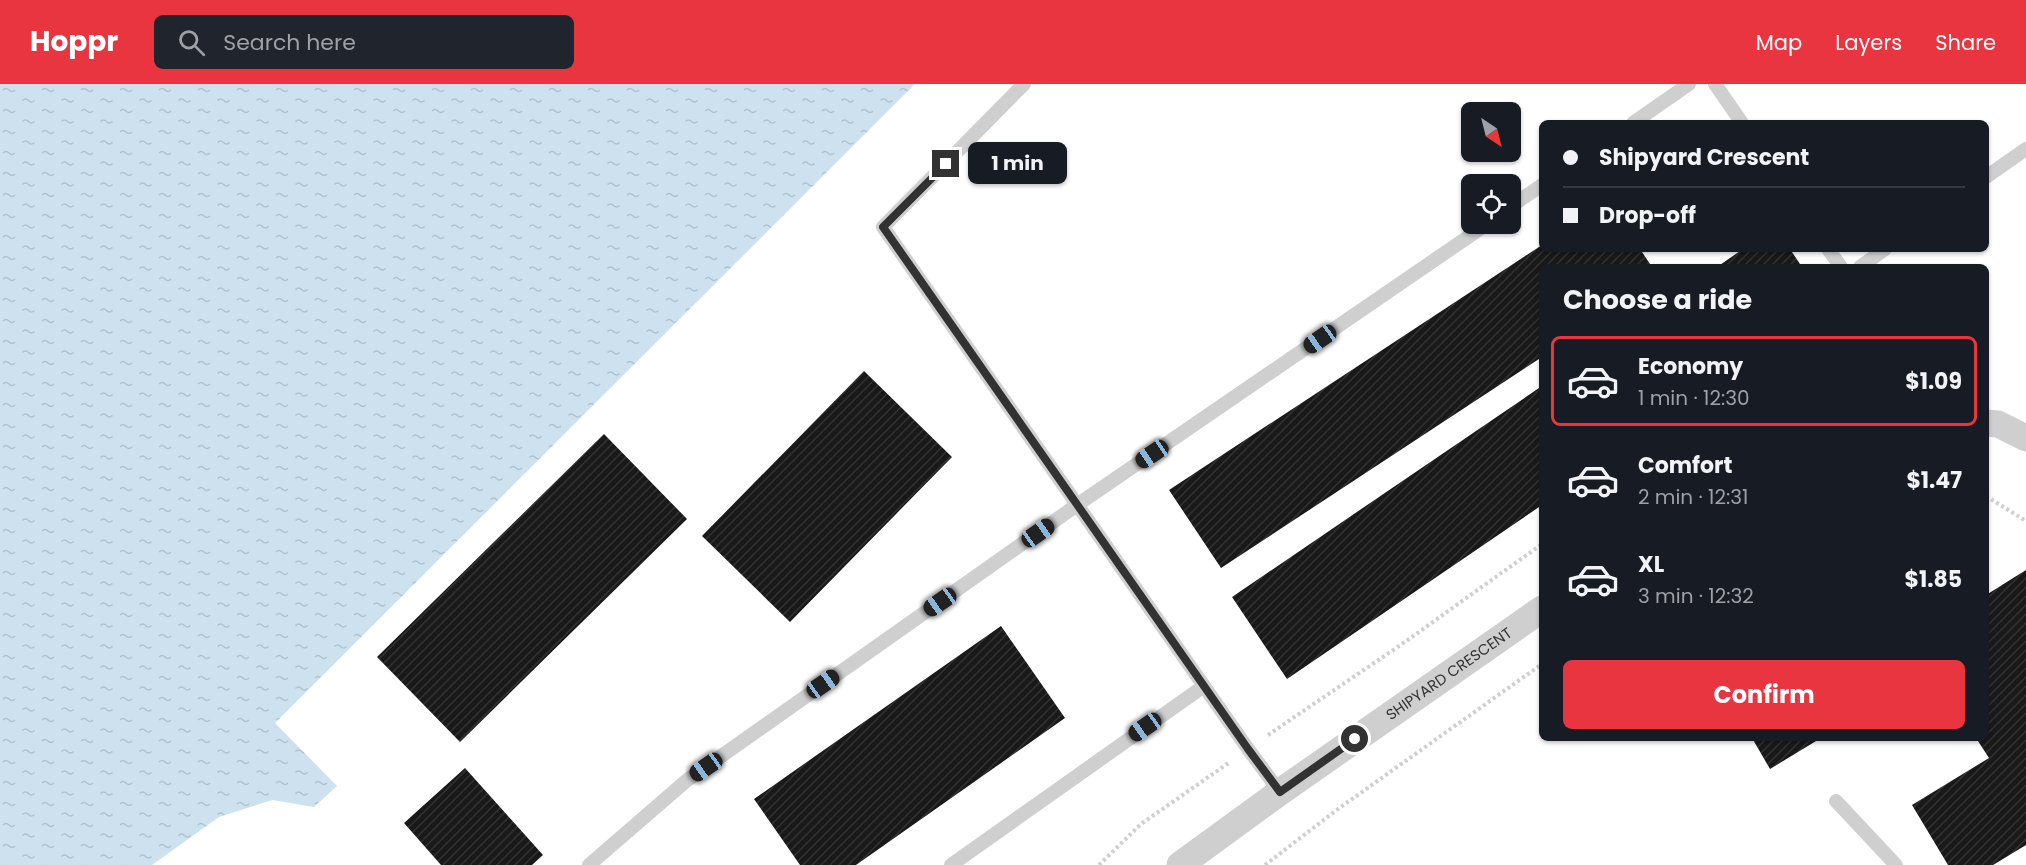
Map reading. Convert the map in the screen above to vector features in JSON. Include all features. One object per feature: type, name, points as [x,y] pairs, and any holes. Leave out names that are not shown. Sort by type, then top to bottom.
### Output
[{"type":"street","points":[[1989,423],[1998,424],[2026,438]]},
{"type":"street","name":"SHIPYARD CRESCENT","points":[[1180,865],[1280,792],[1539,611]]},
{"type":"lane","points":[[1024,84],[883,227],[1280,792]]},
{"type":"lane","points":[[1637,120],[1689,84]]},
{"type":"lane","points":[[1715,84],[1740,120]]},
{"type":"lane","points":[[1989,175],[2026,149]]},
{"type":"lane","points":[[1521,199],[1539,187]]},
{"type":"lane","points":[[589,865],[687,781],[1077,505],[1472,234]]},
{"type":"lane","points":[[1864,264],[1881,252]]},
{"type":"lane","points":[[951,865],[1204,686]]},
{"type":"lane","points":[[1836,801],[1896,865]]},
{"type":"path","points":[[1989,498],[2026,521]]},
{"type":"path","points":[[1099,865],[1141,824],[1402,644],[1539,546]]},
{"type":"path","points":[[1265,865],[1338,809],[1539,666]]},
{"type":"water","points":[[0,84],[915,84],[275,723],[337,786],[314,807],[272,800],[219,817],[152,865],[0,865]]},
{"type":"building","points":[[1539,247],[1539,252],[1642,252],[1650,264],[1539,264],[1539,359],[1221,568],[1169,490]]},
{"type":"building","points":[[1739,252],[1792,252],[1800,264],[1721,264]]},
{"type":"building","points":[[864,371],[952,457],[790,622],[702,536]]},
{"type":"building","points":[[1539,388],[1539,507],[1287,679],[1232,597]]},
{"type":"building","points":[[604,434],[687,519],[460,742],[377,657]]},
{"type":"building","points":[[2026,570],[2026,845],[1993,865],[1948,865],[1912,805],[1989,758],[1978,741],[1989,741],[1989,593]]},
{"type":"building","points":[[1001,626],[1065,718],[856,865],[800,865],[754,799]]},
{"type":"building","points":[[1754,741],[1816,741],[1770,769]]},
{"type":"building","points":[[465,768],[543,855],[532,865],[441,865],[404,823]]},
{"type":"route","points":[[946,164],[883,227],[1248,749],[1280,792],[1355,739]]}]
